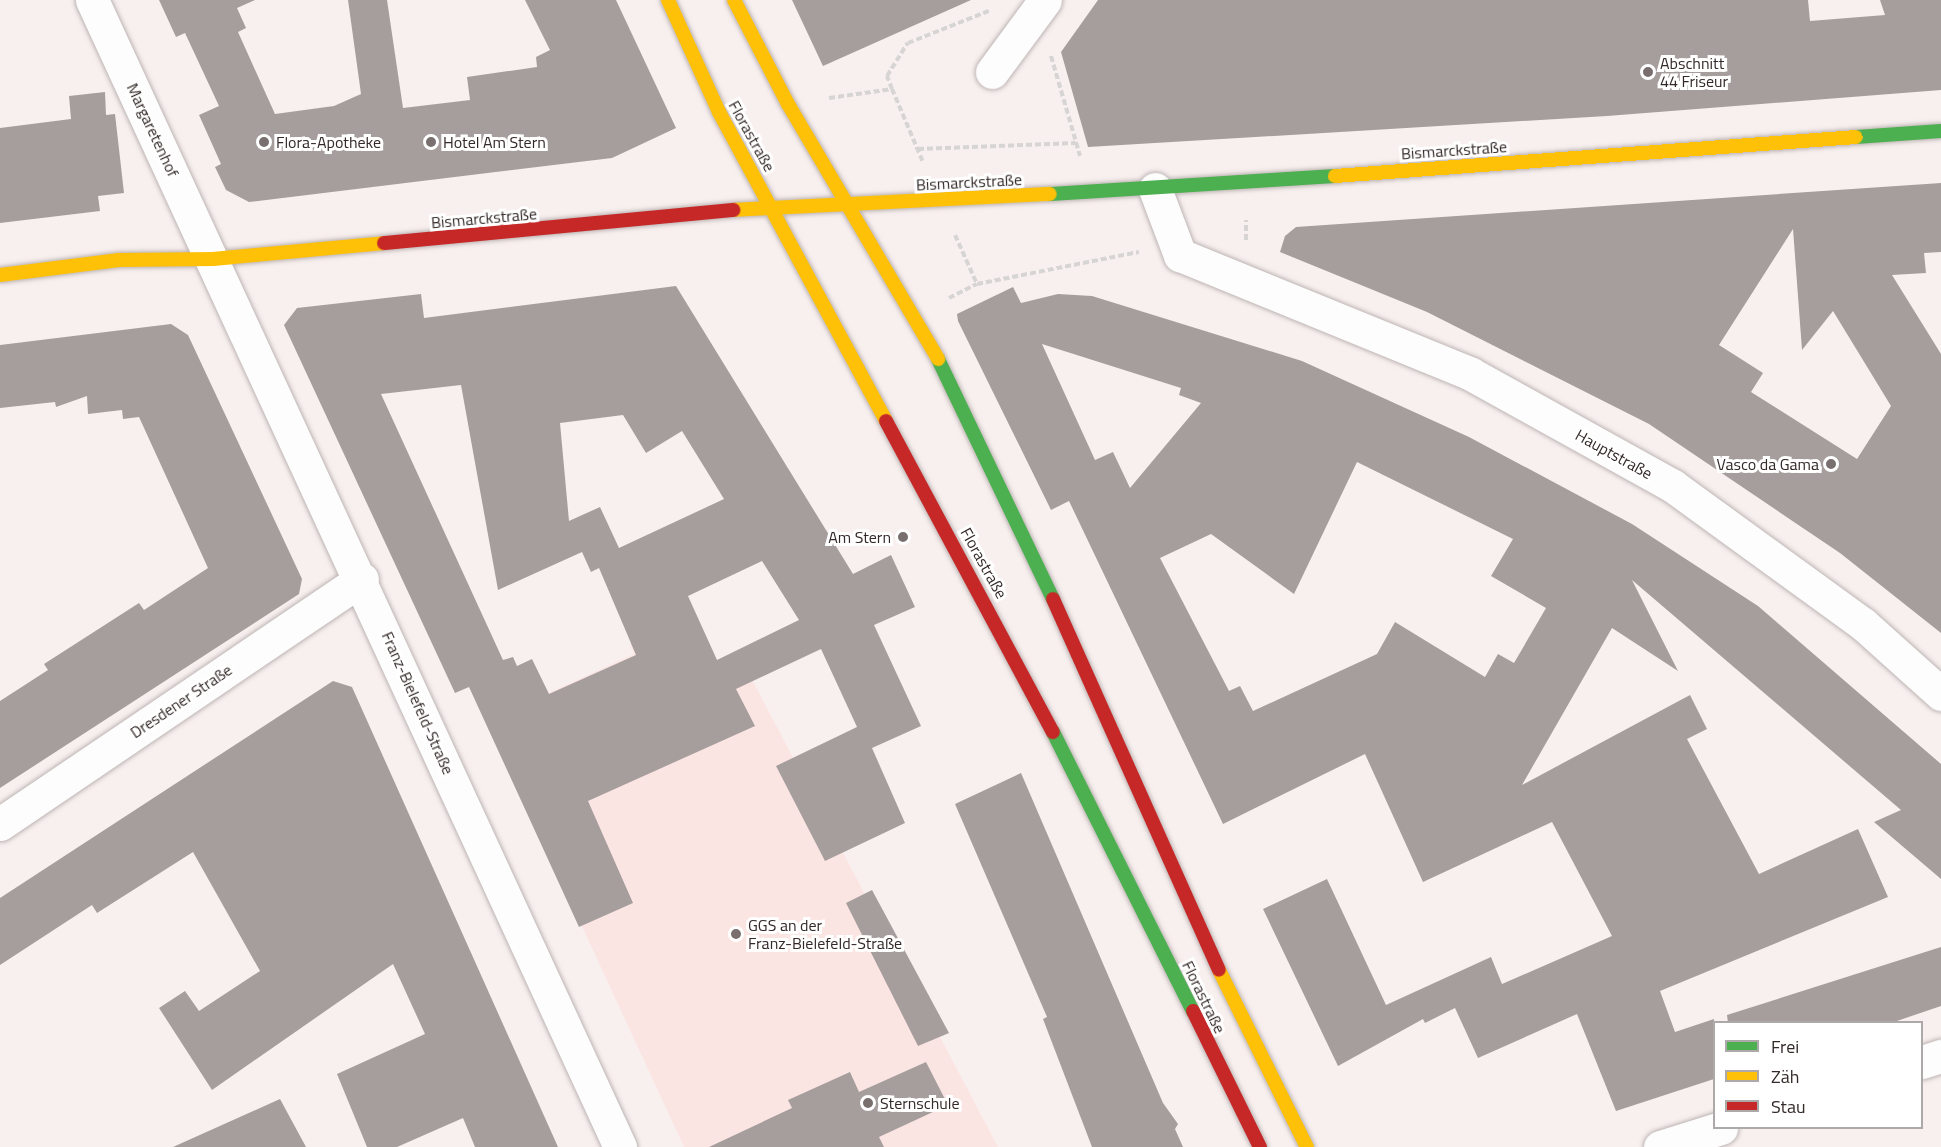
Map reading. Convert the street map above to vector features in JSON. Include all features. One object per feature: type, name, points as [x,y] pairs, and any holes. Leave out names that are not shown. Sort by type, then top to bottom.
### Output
[{"type":"main road","name":"Florastraße","points":[[668,0],[718,112],[772,206],[1042,708],[1260,1147]]},
{"type":"main road","name":"Florastraße","points":[[734,0],[789,104],[854,204],[916,314],[1086,667],[1231,998],[1307,1147]]},
{"type":"main road","name":"Bismarckstraße","points":[[0,275],[119,260],[213,259],[772,206],[1155,189],[1941,131]]},
{"type":"street","name":"Margaretenhof","points":[[92,0],[213,259]]},
{"type":"street","points":[[992,72],[1041,5]]},
{"type":"street","name":"Hauptstraße","points":[[1155,189],[1180,255],[1471,374],[1673,486],[1863,624],[1941,694]]},
{"type":"street","name":"Franz-Bielefeld-Straße","points":[[213,259],[362,579],[620,1147]]},
{"type":"street","name":"Dresdener Straße","points":[[0,824],[362,579]]},
{"type":"street","points":[[1923,1062],[1941,1056]]},
{"type":"street","points":[[1660,1147],[1718,1129]]},
{"type":"path","points":[[1041,5],[1090,191]]},
{"type":"path","points":[[892,89],[887,76],[908,44],[996,8]]},
{"type":"path","points":[[918,149],[1076,143]]},
{"type":"path","points":[[1246,283],[1247,181]]},
{"type":"shaded area","name":"GGS an der Franz-Bielefeld-Straße","points":[[661,629],[683,677],[737,651],[998,1147],[684,1147],[487,721],[634,654],[630,644]]},
{"type":"building","points":[[159,0],[255,0],[237,8],[246,28],[238,32],[275,114],[334,106],[361,94],[348,0],[387,0],[403,108],[470,100],[467,77],[537,67],[536,57],[550,50],[525,0],[616,0],[676,128],[612,158],[249,202],[226,190],[215,167],[221,164],[199,115],[219,106],[185,33],[176,37]]},
{"type":"building","points":[[792,0],[971,0],[823,66]]},
{"type":"building","points":[[1098,0],[1808,0],[1810,21],[1885,15],[1880,0],[1941,0],[1941,90],[1607,116],[1088,147],[1061,52]]},
{"type":"building","points":[[105,92],[106,115],[115,114],[124,193],[98,196],[100,211],[0,223],[0,128],[71,119],[69,96]]},
{"type":"building","points":[[1941,183],[1941,252],[1924,253],[1926,273],[1892,275],[1941,354],[1941,633],[1840,553],[1649,424],[1427,312],[1280,252],[1285,236],[1296,227]],"holes":[[[1793,229],[1802,350],[1833,311],[1891,406],[1857,459],[1751,392],[1763,373],[1719,345]]]},
{"type":"building","points":[[676,286],[853,574],[891,555],[915,607],[874,625],[921,726],[872,748],[905,823],[825,861],[776,766],[857,727],[821,649],[736,689],[755,726],[588,801],[633,903],[579,927],[469,687],[455,693],[284,325],[297,308],[421,294],[424,318]],"holes":[[[461,385],[498,590],[582,552],[591,572],[599,568],[636,655],[549,694],[532,659],[517,666],[513,657],[503,660],[381,394]],[[623,415],[646,453],[682,431],[724,499],[619,548],[600,507],[569,521],[560,423]],[[762,561],[799,620],[717,660],[688,596]]]},
{"type":"building","points":[[1013,287],[1021,303],[1058,294],[1092,296],[1302,361],[1469,437],[1632,524],[1758,606],[1941,764],[1941,879],[1874,822],[1901,810],[1632,580],[1678,671],[1612,628],[1522,785],[1690,695],[1707,729],[1687,739],[1759,874],[1858,829],[1888,897],[1660,991],[1675,1032],[1714,1019],[1713,1079],[1616,1111],[1577,1014],[1478,1058],[1455,1008],[1425,1023],[1423,1019],[1338,1066],[1263,909],[1327,879],[1386,1005],[1491,957],[1502,984],[1612,936],[1552,822],[1423,882],[1365,754],[1223,824],[1069,501],[1051,510],[958,321],[957,314]],"holes":[[[1042,344],[1181,388],[1179,395],[1201,403],[1130,488],[1113,452],[1095,460]],[[1357,462],[1513,539],[1491,576],[1546,608],[1514,663],[1498,654],[1485,677],[1395,622],[1377,654],[1253,711],[1240,686],[1229,691],[1160,558],[1211,534],[1294,594]]]},
{"type":"building","points":[[171,324],[188,335],[302,579],[299,594],[0,788],[0,701],[48,670],[44,664],[139,603],[144,610],[208,568],[139,417],[123,419],[122,410],[88,414],[87,396],[56,407],[55,402],[0,408],[0,345]]},
{"type":"building","points":[[333,681],[352,687],[558,1147],[475,1147],[463,1118],[397,1147],[367,1147],[337,1074],[425,1034],[393,964],[212,1090],[159,1008],[185,991],[199,1011],[260,971],[193,852],[97,913],[92,905],[0,965],[0,898]]},
{"type":"building","points":[[1021,773],[1163,1103],[1178,1124],[1175,1129],[1183,1147],[1092,1147],[1043,1019],[1047,1017],[955,804]]},
{"type":"building","points":[[872,890],[949,1033],[918,1046],[846,903]]},
{"type":"building","points":[[1941,947],[1941,1006],[1897,1021],[1728,1021],[1727,1015]]},
{"type":"building","name":"Sternschule","points":[[926,1062],[948,1105],[879,1137],[884,1147],[709,1147],[792,1108],[788,1100],[850,1072],[859,1092]]},
{"type":"building","points":[[280,1099],[306,1147],[173,1147]]},
{"type":"traffic: fast","points":[[1856,137],[1941,131]]},
{"type":"traffic: fast","points":[[1050,194],[1335,176]]},
{"type":"traffic: fast","points":[[938,359],[1053,599]]},
{"type":"traffic: fast","points":[[1053,732],[1193,1011]]},
{"type":"traffic: slow","points":[[668,0],[719,112],[886,421]]},
{"type":"traffic: slow","points":[[734,0],[788,104],[938,359]]},
{"type":"traffic: slow","points":[[1335,176],[1856,137]]},
{"type":"traffic: slow","points":[[733,210],[1050,194]]},
{"type":"traffic: slow","points":[[0,275],[119,260],[213,259],[384,243]]},
{"type":"traffic: slow","points":[[1219,970],[1307,1147]]},
{"type":"traffic: jam","points":[[384,243],[733,210]]},
{"type":"traffic: jam","points":[[886,421],[1053,732]]},
{"type":"traffic: jam","points":[[1053,599],[1219,970]]},
{"type":"traffic: jam","points":[[1193,1011],[1260,1147]]},
{"type":"place","name":"Abschnitt 44 Friseur","points":[[1648,72]]},
{"type":"place","name":"Flora-Apotheke","points":[[264,142]]},
{"type":"place","name":"Hotel Am Stern","points":[[431,142]]},
{"type":"place","name":"Vasco da Gama","points":[[1831,464]]},
{"type":"place","name":"Am Stern","points":[[903,537]]},
{"type":"place","name":"GGS an der Franz-Bielefeld-Straße","points":[[736,934]]},
{"type":"place","name":"Sternschule","points":[[868,1103]]}]
